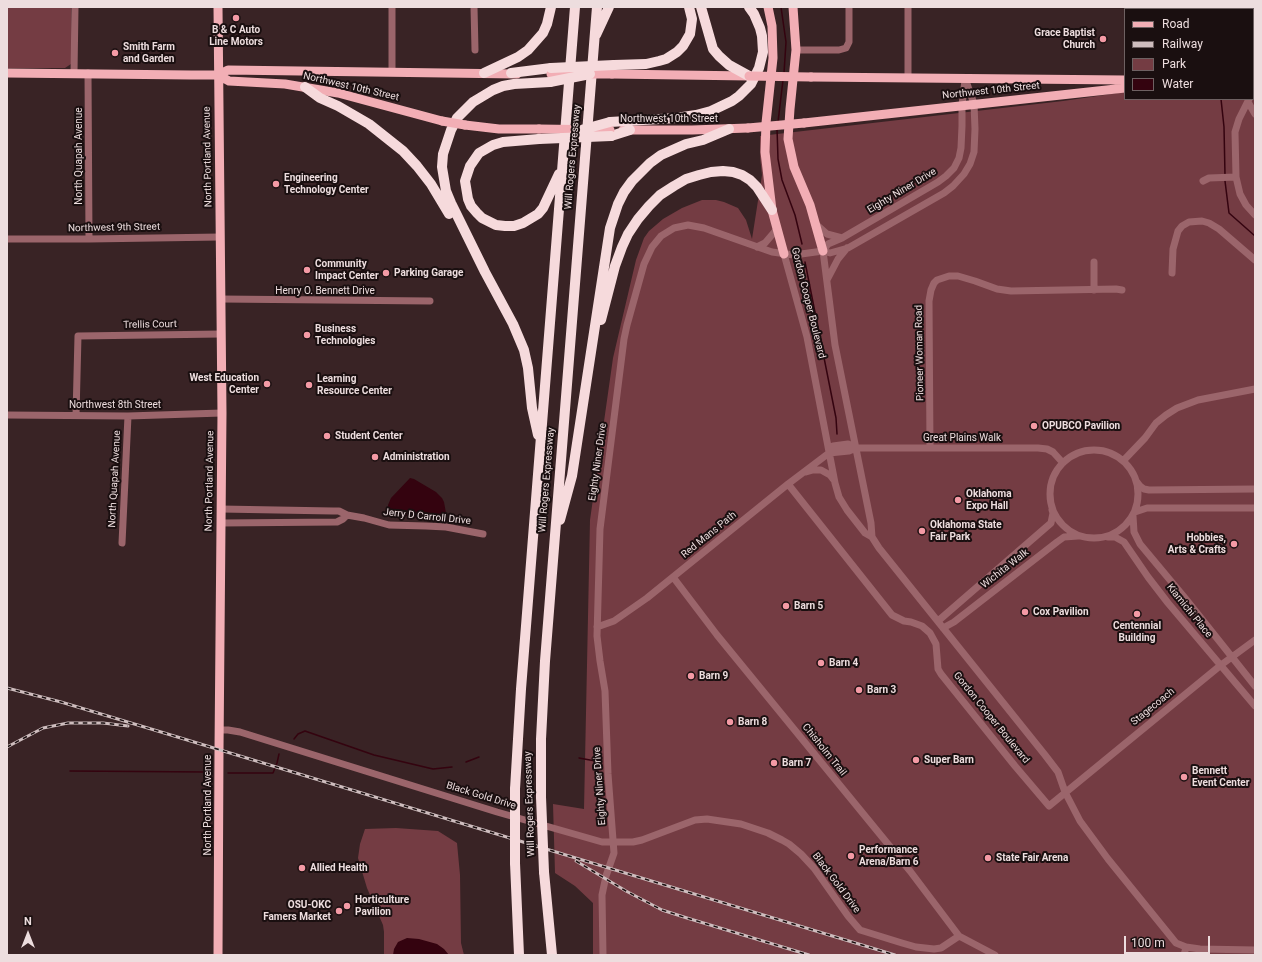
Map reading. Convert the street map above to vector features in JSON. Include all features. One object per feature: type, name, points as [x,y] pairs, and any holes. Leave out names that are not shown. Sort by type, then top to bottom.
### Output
[{"type":"highway","points":[[484,73],[518,57],[528,50],[542,33],[547,24],[551,7]]},
{"type":"highway","name":"Will Rogers Expressway","points":[[519,955],[514,863],[515,789],[520,689],[576,7]]},
{"type":"highway","name":"Will Rogers Expressway","points":[[552,955],[544,872],[541,797],[543,700],[554,543],[597,7]]},
{"type":"highway","points":[[594,40],[609,7]]},
{"type":"highway","points":[[540,448],[532,408],[528,368],[524,350],[513,324],[485,272],[446,191],[442,167],[446,142],[457,118],[473,102],[483,95],[503,86],[551,74],[613,70],[666,59],[683,46],[690,34],[692,19],[689,7]]},
{"type":"highway","points":[[701,7],[714,49],[724,62],[742,74]]},
{"type":"highway","points":[[563,167],[543,208],[530,220],[514,226],[496,225],[489,222],[477,214],[468,199],[466,181],[470,166],[474,158],[479,153],[493,145],[539,134],[610,130],[696,115],[725,105],[739,96],[751,84],[759,68],[763,52],[760,28],[749,7]]},
{"type":"highway","points":[[511,74],[590,74]]},
{"type":"highway","points":[[306,87],[320,98],[338,106],[369,124],[402,151],[417,166],[432,184],[485,272]]},
{"type":"highway","points":[[554,543],[572,476],[610,228],[618,204],[624,192],[641,172],[661,155],[686,144],[703,140],[729,129]]},
{"type":"highway","points":[[581,130],[630,130]]},
{"type":"highway","points":[[592,342],[604,312],[615,266],[622,247],[638,219],[660,195],[686,179],[711,172],[733,172],[750,180],[757,187],[772,210]]},
{"type":"main road","name":"North Portland Avenue","points":[[218,7],[222,413],[218,955]]},
{"type":"main road","name":"Gordon Cooper Boulevard","points":[[768,7],[772,26],[773,58],[766,123],[765,152],[772,210],[784,254]]},
{"type":"main road","name":"Gordon Cooper Boulevard","points":[[793,7],[796,50],[788,138],[794,167],[817,225],[823,251]]},
{"type":"main road","name":"Northwest 10th Street","points":[[7,73],[172,75],[218,74],[228,70],[511,74]]},
{"type":"main road","name":"Northwest 10th Street","points":[[590,74],[613,70],[811,77],[1124,80]]},
{"type":"main road","name":"Northwest 10th Street","points":[[218,74],[229,81],[275,83],[338,93],[442,121],[465,125],[539,134],[581,130]]},
{"type":"main road","name":"Northwest 10th Street","points":[[630,130],[748,128],[1124,88]]},
{"type":"street","points":[[74,73],[75,7]]},
{"type":"street","points":[[392,7],[392,72]]},
{"type":"street","points":[[474,7],[475,50]]},
{"type":"street","points":[[796,50],[839,50],[846,48],[848,46],[849,38],[849,7]]},
{"type":"street","points":[[908,7],[908,77]]},
{"type":"street","name":"North Quapah Avenue","points":[[88,73],[89,239]]},
{"type":"street","name":"Eighty Niner Drive","points":[[603,955],[603,888],[614,853],[608,774],[606,691],[600,661],[597,626],[600,529],[624,339],[644,264],[652,247],[661,236],[674,228],[683,226],[698,226],[772,252],[794,255],[823,251],[830,253],[848,248],[944,193],[959,180],[968,169],[974,152],[974,104],[966,78]]},
{"type":"street","name":"Eighty Niner Drive","points":[[823,251],[828,244],[842,238],[918,194],[946,176],[954,168],[959,158],[961,148],[962,105],[966,78]]},
{"type":"street","points":[[1249,101],[1255,114]]},
{"type":"street","points":[[1249,101],[1238,119],[1235,132],[1233,177],[1246,205],[1255,215]]},
{"type":"street","points":[[1203,181],[1209,178],[1233,177]]},
{"type":"street","points":[[1172,273],[1173,249],[1178,231],[1182,226],[1189,222],[1202,221],[1209,223],[1219,229],[1255,260]]},
{"type":"street","points":[[817,225],[827,234],[842,238]]},
{"type":"street","points":[[757,247],[765,243],[777,229]]},
{"type":"street","name":"Northwest 9th Street","points":[[7,239],[220,237]]},
{"type":"street","points":[[827,280],[838,260],[848,248]]},
{"type":"street","name":"Gordon Cooper Boulevard","points":[[823,251],[835,345],[871,523],[872,537]]},
{"type":"street","name":"Gordon Cooper Boulevard","points":[[784,254],[807,337],[839,497],[847,510],[866,533],[872,537],[879,548],[1058,772],[1065,792],[1080,820],[1108,859],[1176,943],[1186,947]]},
{"type":"street","points":[[1094,262],[1094,290]]},
{"type":"street","name":"Pioneer Woman Road","points":[[930,448],[929,305],[931,290],[937,280],[949,276],[958,276],[997,289],[1011,291],[1122,290]]},
{"type":"street","name":"Henry O. Bennett Drive","points":[[221,299],[430,301]]},
{"type":"street","name":"Trellis Court","points":[[76,415],[78,336],[221,334]]},
{"type":"street","points":[[1123,461],[1156,423],[1177,408],[1198,400],[1255,389]]},
{"type":"street","name":"Northwest 8th Street","points":[[7,415],[128,416],[222,413]]},
{"type":"street","name":"North Quapah Avenue","points":[[122,543],[128,416]]},
{"type":"street","name":"Great Plains Walk","points":[[829,453],[849,451],[856,448],[1038,448],[1048,449],[1064,463]]},
{"type":"street","points":[[1091,450],[1106,452],[1123,461],[1133,472],[1138,499],[1134,514],[1120,530],[1104,537],[1097,538],[1083,536],[1073,532],[1057,518],[1052,506],[1050,493],[1056,472],[1064,463],[1074,455],[1091,450]]},
{"type":"street","name":"Red Mans Path","points":[[597,626],[614,621],[647,598],[788,484],[829,453]]},
{"type":"street","points":[[802,473],[813,470],[826,471],[835,483]]},
{"type":"street","points":[[1136,482],[1144,489],[1149,490],[1255,489]]},
{"type":"street","name":"Gordon Cooper Boulevard","points":[[788,484],[892,615],[904,621],[922,626],[930,634],[936,644],[938,669],[941,674],[1049,806],[1065,792]]},
{"type":"street","name":"Wichita Walk","points":[[938,621],[1051,523],[1053,513],[1052,506]]},
{"type":"street","points":[[1134,514],[1147,508],[1255,508]]},
{"type":"street","name":"Jerry D Carroll Drive","points":[[221,509],[339,511],[346,515],[364,518],[388,525],[440,527],[483,534]]},
{"type":"street","points":[[268,510],[268,522]]},
{"type":"street","points":[[305,510],[306,522]]},
{"type":"street","name":"Kiamichi Place","points":[[1134,514],[1134,532],[1140,544],[1255,686]]},
{"type":"street","points":[[221,523],[337,522],[343,519],[346,515]]},
{"type":"street","name":"Wichita Walk","points":[[943,628],[954,622],[1064,537],[1075,535],[1083,536]]},
{"type":"street","name":"Kiamichi Place","points":[[1104,537],[1115,537],[1124,542],[1164,597],[1255,706]]},
{"type":"street","name":"Chisholm Trail","points":[[673,577],[710,626],[910,872],[959,936]]},
{"type":"street","name":"Stagecoach","points":[[1065,792],[1221,665],[1255,640]]},
{"type":"street","name":"Black Gold Drive","points":[[219,730],[240,732],[595,841],[613,843],[633,842],[696,820],[707,819],[740,824],[768,833],[789,844],[802,854],[860,930],[916,947],[934,949],[941,948],[959,936]]},
{"type":"street","points":[[959,936],[995,955]]},
{"type":"street","points":[[1184,955],[1186,947],[1222,950],[1255,950]]},
{"type":"green space","points":[[7,7],[71,7],[71,64],[65,68],[7,68]]},
{"type":"green space","name":"Oklahoma State Fair Park","points":[[1255,89],[1255,955],[593,955],[593,903],[575,886],[555,873],[553,804],[584,809],[590,520],[613,358],[636,260],[644,238],[649,231],[663,219],[682,208],[702,200],[716,200],[738,208],[746,220],[752,239],[762,175],[760,136],[1063,101],[1124,92],[1124,100],[1254,100]]},
{"type":"green space","points":[[396,828],[438,831],[457,843],[460,875],[461,943],[464,955],[384,955],[383,925],[367,888],[358,858],[360,844],[365,829]]},
{"type":"water","points":[[410,478],[436,492],[444,502],[446,513],[440,518],[422,519],[394,514],[388,509],[391,498]]},
{"type":"water","points":[[407,938],[419,939],[437,944],[449,955],[393,955],[394,949],[398,942]]},
{"type":"waterway","points":[[781,7],[786,42],[784,73]]},
{"type":"waterway","points":[[778,122],[783,80]]},
{"type":"waterway","points":[[1221,100],[1224,127],[1225,175]]},
{"type":"waterway","points":[[777,128],[778,159],[782,180],[795,215],[802,244]]},
{"type":"waterway","points":[[1225,181],[1229,213],[1255,236]]},
{"type":"waterway","points":[[805,262],[836,418],[837,434]]},
{"type":"waterway","points":[[294,739],[298,734],[305,731],[374,755],[433,769],[452,767]]},
{"type":"waterway","points":[[228,773],[273,773],[279,754]]},
{"type":"waterway","points":[[466,762],[479,757]]},
{"type":"waterway","points":[[579,758],[601,762]]},
{"type":"waterway","points":[[70,771],[207,772]]},
{"type":"railway","points":[[7,688],[61,702],[161,732],[895,955]]},
{"type":"railway","points":[[7,747],[43,728],[68,723],[103,723],[128,726]]},
{"type":"railway","points":[[576,861],[626,891],[662,910],[809,955]]},
{"type":"place","name":"B & C Auto Line Motors","points":[[236,18]]},
{"type":"place","name":"Grace Baptist Church","points":[[1103,39]]},
{"type":"place","name":"Smith Farm and Garden","points":[[115,53]]},
{"type":"place","name":"Engineering Technology Center","points":[[276,184]]},
{"type":"place","name":"Community Impact Center","points":[[307,270]]},
{"type":"place","name":"Parking Garage","points":[[386,273]]},
{"type":"place","name":"Business Technologies","points":[[307,335]]},
{"type":"place","name":"West Education Center","points":[[267,384]]},
{"type":"place","name":"Learning Resource Center","points":[[309,385]]},
{"type":"place","name":"OPUBCO Pavilion","points":[[1034,426]]},
{"type":"place","name":"Student Center","points":[[327,436]]},
{"type":"place","name":"Administration","points":[[375,457]]},
{"type":"place","name":"Oklahoma Expo Hall","points":[[958,500]]},
{"type":"place","name":"Oklahoma State Fair Park","points":[[922,531]]},
{"type":"place","name":"Hobbies, Arts & Crafts","points":[[1234,544]]},
{"type":"place","name":"Barn 5","points":[[786,606]]},
{"type":"place","name":"Cox Pavilion","points":[[1025,612]]},
{"type":"place","name":"Centennial Building","points":[[1137,614]]},
{"type":"place","name":"Barn 4","points":[[821,663]]},
{"type":"place","name":"Barn 9","points":[[691,676]]},
{"type":"place","name":"Barn 3","points":[[859,690]]},
{"type":"place","name":"Barn 8","points":[[730,722]]},
{"type":"place","name":"Super Barn","points":[[916,760]]},
{"type":"place","name":"Barn 7","points":[[774,763]]},
{"type":"place","name":"Bennett Event Center","points":[[1184,777]]},
{"type":"place","name":"Performance Arena/Barn 6","points":[[851,856]]},
{"type":"place","name":"State Fair Arena","points":[[988,858]]},
{"type":"place","name":"Allied Health","points":[[302,868]]},
{"type":"place","name":"Horticulture Pavilion","points":[[347,906]]},
{"type":"place","name":"OSU-OKC Famers Market","points":[[339,911]]}]
